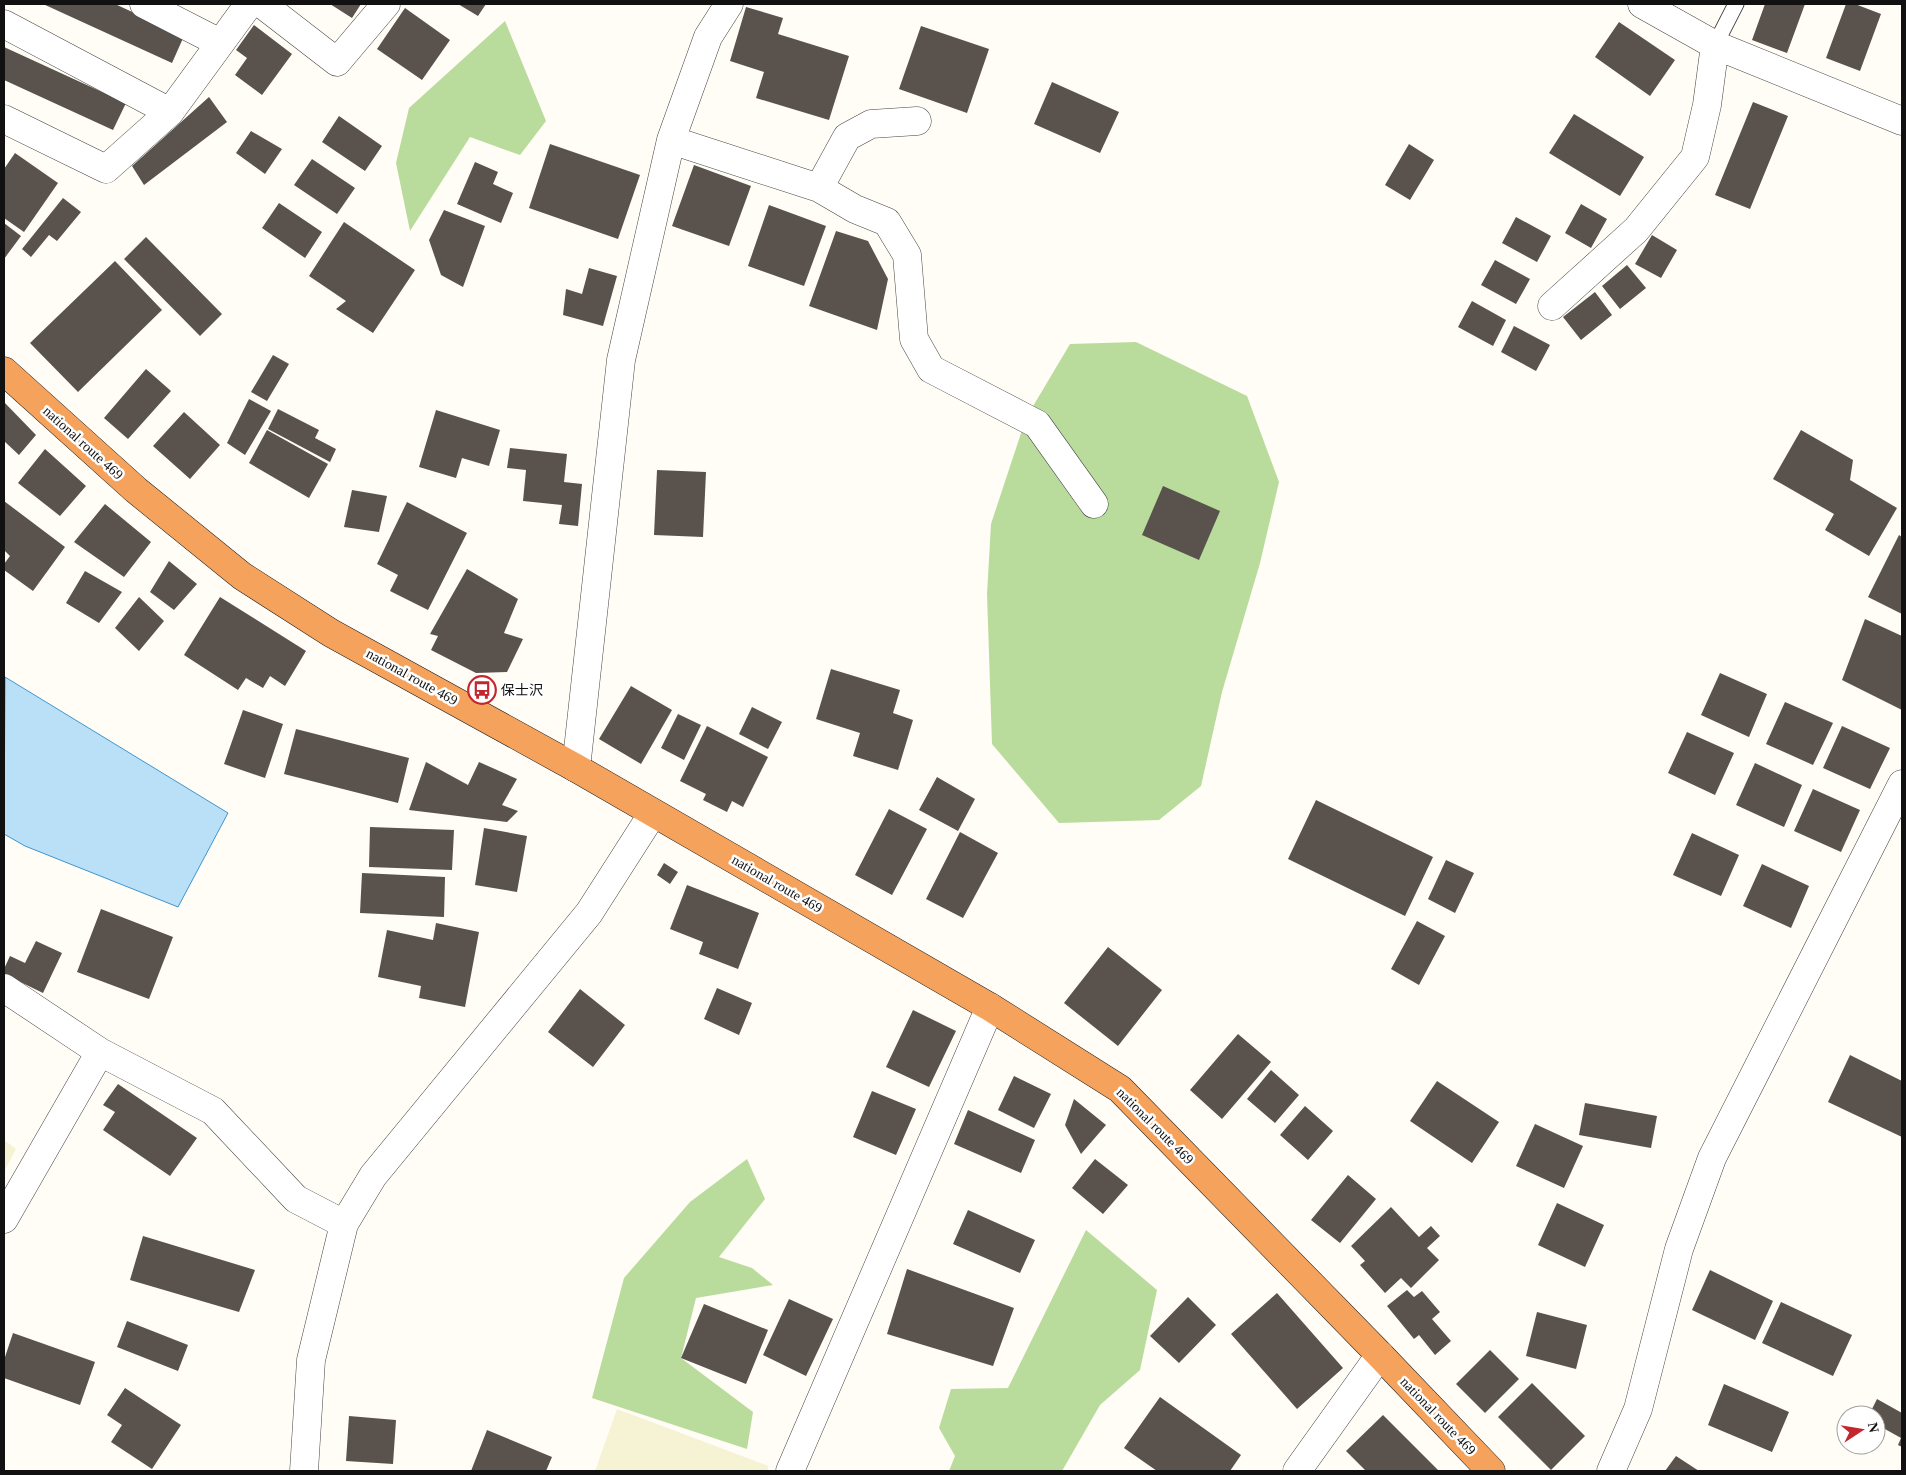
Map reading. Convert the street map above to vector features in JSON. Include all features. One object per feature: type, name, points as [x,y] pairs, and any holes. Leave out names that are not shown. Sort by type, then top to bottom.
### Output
[{"type":"highway","name":"national route 469","points":[[4,371],[136,490],[242,576],[332,633],[576,768],[990,1007],[1120,1089],[1491,1471]]},
{"type":"street","points":[[144,4],[220,43]]},
{"type":"street","points":[[4,119],[106,169],[170,112],[249,4]]},
{"type":"street","points":[[262,4],[337,62],[386,4]]},
{"type":"street","points":[[576,768],[621,360],[672,140],[708,37],[729,4]]},
{"type":"street","points":[[1642,4],[1715,45],[1902,121]]},
{"type":"street","points":[[4,24],[170,112]]},
{"type":"street","points":[[1552,306],[1636,230],[1696,157],[1707,105],[1715,45]]},
{"type":"street","points":[[818,188],[847,137],[871,124],[917,121]]},
{"type":"street","points":[[672,140],[818,188],[855,209],[887,222],[908,255],[914,339],[931,369],[1038,424],[1094,504]]},
{"type":"street","points":[[1611,1471],[1638,1409],[1679,1249],[1712,1158],[1902,784]]},
{"type":"street","points":[[304,1471],[311,1360],[344,1224],[374,1176],[589,913],[653,813]]},
{"type":"street","points":[[4,988],[100,1052],[213,1111],[296,1198],[344,1224]]},
{"type":"street","points":[[790,1471],[990,1007]]},
{"type":"street","points":[[4,1219],[100,1052]]},
{"type":"street","points":[[1297,1471],[1380,1355]]},
{"type":"lane","points":[[1715,45],[1736,4]]},
{"type":"shaded area","points":[[4,1140],[16,1149],[4,1172]]},
{"type":"shaded area","points":[[617,1409],[769,1466],[767,1471],[595,1471]]},
{"type":"green space","points":[[505,21],[546,121],[520,155],[470,137],[410,231],[396,163],[409,108]]},
{"type":"green space","points":[[1136,342],[1247,396],[1279,482],[1260,563],[1222,692],[1201,786],[1159,820],[1059,823],[992,744],[987,594],[991,524],[1026,418],[1070,344]]},
{"type":"green space","points":[[747,1159],[765,1199],[719,1257],[752,1268],[773,1285],[696,1298],[681,1358],[753,1412],[747,1449],[592,1398],[624,1278],[690,1202]]},
{"type":"green space","points":[[1086,1230],[1157,1290],[1140,1370],[1100,1405],[1062,1471],[949,1471],[955,1456],[939,1428],[951,1389],[1008,1388]]},
{"type":"water","points":[[5,677],[228,813],[178,907],[25,846],[4,834]]},
{"type":"building","points":[[43,4],[115,4],[184,36],[172,63]]},
{"type":"building","points":[[330,4],[361,4],[352,18]]},
{"type":"building","points":[[458,4],[486,4],[478,16]]},
{"type":"building","points":[[1765,4],[1805,4],[1787,53],[1752,40]]},
{"type":"building","points":[[1846,4],[1855,4],[1881,14],[1860,71],[1826,58]]},
{"type":"building","points":[[746,7],[783,18],[778,34],[849,56],[829,120],[756,98],[764,72],[730,61]]},
{"type":"building","points":[[405,8],[450,40],[422,80],[377,49]]},
{"type":"building","points":[[1619,22],[1675,60],[1650,96],[1595,57]]},
{"type":"building","points":[[254,25],[292,54],[262,95],[235,75],[247,58],[236,50]]},
{"type":"building","points":[[921,26],[989,49],[967,113],[899,89]]},
{"type":"building","points":[[4,47],[126,103],[113,130],[4,80]]},
{"type":"building","points":[[1052,82],[1119,112],[1100,153],[1034,124]]},
{"type":"building","points":[[209,97],[227,122],[144,185],[132,166]]},
{"type":"building","points":[[1753,102],[1788,116],[1750,209],[1715,195]]},
{"type":"building","points":[[1574,114],[1644,157],[1620,196],[1549,153]]},
{"type":"building","points":[[339,116],[382,146],[365,171],[322,142]]},
{"type":"building","points":[[251,131],[282,149],[265,174],[236,153]]},
{"type":"building","points":[[550,144],[640,175],[618,239],[529,208]]},
{"type":"building","points":[[1409,144],[1434,160],[1410,200],[1385,185]]},
{"type":"building","points":[[15,153],[58,183],[24,232],[4,218],[4,169]]},
{"type":"building","points":[[312,159],[355,188],[337,214],[294,185]]},
{"type":"building","points":[[475,162],[498,172],[493,184],[513,193],[501,223],[457,204]]},
{"type":"building","points":[[694,165],[751,186],[729,246],[672,226]]},
{"type":"building","points":[[63,198],[81,212],[57,241],[49,235],[31,257],[22,249]]},
{"type":"building","points":[[279,203],[322,232],[305,258],[262,228]]},
{"type":"building","points":[[1581,204],[1607,219],[1591,248],[1565,233]]},
{"type":"building","points":[[769,205],[826,226],[804,286],[748,266]]},
{"type":"building","points":[[444,210],[485,226],[463,287],[441,275],[429,240]]},
{"type":"building","points":[[1516,217],[1551,236],[1537,262],[1502,243]]},
{"type":"building","points":[[344,222],[415,270],[373,333],[336,309],[346,301],[309,276]]},
{"type":"building","points":[[4,223],[21,236],[4,259]]},
{"type":"building","points":[[836,231],[868,241],[888,279],[877,330],[809,306]]},
{"type":"building","points":[[1652,235],[1677,250],[1661,278],[1635,264]]},
{"type":"building","points":[[146,237],[222,314],[200,336],[124,259]]},
{"type":"building","points":[[1495,260],[1530,279],[1516,304],[1481,285]]},
{"type":"building","points":[[115,261],[162,310],[78,392],[30,343]]},
{"type":"building","points":[[1627,265],[1646,288],[1620,309],[1602,286]]},
{"type":"building","points":[[589,268],[617,276],[603,326],[563,315],[566,289],[582,294]]},
{"type":"building","points":[[1595,292],[1612,315],[1581,340],[1563,317]]},
{"type":"building","points":[[1472,301],[1506,320],[1493,346],[1458,327]]},
{"type":"building","points":[[1514,326],[1550,345],[1536,371],[1501,352]]},
{"type":"building","points":[[273,355],[289,364],[267,401],[251,392]]},
{"type":"building","points":[[146,369],[171,391],[128,439],[104,418]]},
{"type":"building","points":[[249,399],[271,411],[245,455],[227,443]]},
{"type":"building","points":[[4,402],[36,435],[19,455],[4,441]]},
{"type":"building","points":[[278,409],[319,430],[315,438],[336,449],[330,462],[268,429]]},
{"type":"building","points":[[436,410],[500,430],[489,466],[462,458],[456,478],[419,467]]},
{"type":"building","points":[[184,412],[220,445],[190,479],[153,446]]},
{"type":"building","points":[[267,430],[328,464],[309,498],[249,463]]},
{"type":"building","points":[[1801,430],[1853,460],[1850,480],[1897,508],[1869,556],[1825,530],[1834,514],[1773,479]]},
{"type":"building","points":[[510,448],[567,454],[564,482],[582,484],[578,526],[559,524],[562,505],[523,501],[526,470],[507,468]]},
{"type":"building","points":[[45,449],[86,486],[60,516],[18,483]]},
{"type":"building","points":[[657,470],[706,472],[703,537],[654,535]]},
{"type":"building","points":[[1163,486],[1220,511],[1199,560],[1142,535]]},
{"type":"building","points":[[352,490],[387,496],[379,532],[344,527]]},
{"type":"building","points":[[4,501],[65,547],[33,591],[4,570],[4,564],[10,556],[4,550]]},
{"type":"building","points":[[407,502],[467,533],[428,610],[390,591],[398,575],[377,564]]},
{"type":"building","points":[[105,504],[151,542],[124,577],[74,542]]},
{"type":"building","points":[[1899,535],[1902,537],[1902,614],[1868,597]]},
{"type":"building","points":[[169,561],[197,584],[174,610],[150,592]]},
{"type":"building","points":[[467,569],[518,599],[504,633],[523,639],[507,672],[476,673],[431,650],[438,636],[430,634]]},
{"type":"building","points":[[85,571],[122,592],[99,623],[66,603]]},
{"type":"building","points":[[139,597],[164,621],[139,651],[115,628]]},
{"type":"building","points":[[220,597],[306,651],[285,686],[270,676],[263,688],[246,678],[238,690],[184,655]]},
{"type":"building","points":[[1865,619],[1902,636],[1902,710],[1842,680]]},
{"type":"building","points":[[831,669],[900,690],[893,713],[913,720],[898,770],[853,756],[860,733],[816,719]]},
{"type":"building","points":[[1720,673],[1767,694],[1749,737],[1701,715]]},
{"type":"building","points":[[631,686],[672,710],[641,764],[599,739]]},
{"type":"building","points":[[1785,702],[1833,723],[1813,765],[1766,744]]},
{"type":"building","points":[[752,707],[782,722],[768,749],[739,734]]},
{"type":"building","points":[[243,710],[283,724],[265,778],[224,764]]},
{"type":"building","points":[[678,714],[701,725],[684,760],[661,748]]},
{"type":"building","points":[[707,726],[768,757],[743,807],[732,801],[727,812],[703,800],[706,794],[680,781]]},
{"type":"building","points":[[1842,726],[1890,748],[1870,789],[1823,768]]},
{"type":"building","points":[[296,729],[409,758],[398,803],[284,774]]},
{"type":"building","points":[[1687,732],[1734,753],[1715,795],[1668,773]]},
{"type":"building","points":[[426,762],[468,785],[479,762],[517,779],[502,805],[518,811],[507,822],[409,810]]},
{"type":"building","points":[[1755,763],[1802,785],[1784,827],[1736,805]]},
{"type":"building","points":[[937,777],[975,799],[958,831],[919,810]]},
{"type":"building","points":[[1813,789],[1860,810],[1841,852],[1794,831]]},
{"type":"building","points":[[1316,800],[1433,857],[1405,916],[1288,859]]},
{"type":"building","points":[[889,809],[927,829],[892,895],[855,875]]},
{"type":"building","points":[[370,827],[454,830],[452,870],[369,867]]},
{"type":"building","points":[[484,828],[527,836],[517,892],[475,885]]},
{"type":"building","points":[[960,832],[998,853],[963,918],[926,899]]},
{"type":"building","points":[[1692,833],[1739,855],[1721,896],[1673,875]]},
{"type":"building","points":[[1446,860],[1474,873],[1455,913],[1428,899]]},
{"type":"building","points":[[664,863],[678,872],[670,884],[657,875]]},
{"type":"building","points":[[1762,864],[1809,886],[1791,928],[1743,906]]},
{"type":"building","points":[[362,873],[445,877],[444,917],[360,913]]},
{"type":"building","points":[[687,885],[759,913],[738,969],[699,954],[703,942],[670,929]]},
{"type":"building","points":[[101,909],[173,937],[149,999],[77,972]]},
{"type":"building","points":[[1417,921],[1445,936],[1419,985],[1391,969]]},
{"type":"building","points":[[436,923],[479,932],[465,1007],[419,998],[421,986],[378,977],[387,930],[433,940]]},
{"type":"building","points":[[36,941],[62,953],[43,993],[4,974],[4,969],[10,956],[25,963]]},
{"type":"building","points":[[1108,947],[1162,990],[1118,1046],[1064,1003]]},
{"type":"building","points":[[717,988],[752,1003],[739,1035],[704,1019]]},
{"type":"building","points":[[580,989],[625,1025],[593,1067],[548,1032]]},
{"type":"building","points":[[913,1010],[956,1031],[929,1087],[886,1067]]},
{"type":"building","points":[[1238,1034],[1271,1062],[1222,1119],[1190,1090]]},
{"type":"building","points":[[1850,1055],[1902,1081],[1902,1137],[1828,1102]]},
{"type":"building","points":[[1271,1070],[1299,1095],[1275,1123],[1247,1099]]},
{"type":"building","points":[[1014,1076],[1051,1094],[1034,1128],[998,1110]]},
{"type":"building","points":[[1437,1081],[1499,1122],[1472,1163],[1410,1121]]},
{"type":"building","points":[[118,1084],[197,1138],[170,1176],[103,1130],[115,1112],[103,1105]]},
{"type":"building","points":[[872,1091],[916,1109],[896,1155],[853,1137]]},
{"type":"building","points":[[1074,1099],[1106,1125],[1081,1154],[1065,1125]]},
{"type":"building","points":[[1585,1103],[1657,1116],[1651,1148],[1579,1135]]},
{"type":"building","points":[[1305,1106],[1333,1131],[1308,1160],[1280,1135]]},
{"type":"building","points":[[968,1110],[1035,1140],[1021,1173],[954,1144]]},
{"type":"building","points":[[1535,1124],[1583,1146],[1564,1188],[1516,1166]]},
{"type":"building","points":[[1095,1159],[1128,1185],[1103,1214],[1072,1188]]},
{"type":"building","points":[[1348,1175],[1376,1199],[1340,1243],[1311,1220]]},
{"type":"building","points":[[1557,1203],[1604,1225],[1585,1267],[1538,1245]]},
{"type":"building","points":[[1391,1207],[1419,1237],[1431,1226],[1440,1236],[1427,1248],[1439,1260],[1411,1288],[1401,1278],[1385,1293],[1360,1265],[1365,1261],[1351,1246]]},
{"type":"building","points":[[968,1210],[1035,1240],[1020,1273],[953,1244]]},
{"type":"building","points":[[143,1236],[255,1270],[239,1312],[130,1280]]},
{"type":"building","points":[[907,1269],[1014,1308],[993,1366],[887,1334]]},
{"type":"building","points":[[1710,1270],[1773,1301],[1755,1340],[1692,1310]]},
{"type":"building","points":[[1407,1290],[1414,1297],[1422,1291],[1440,1312],[1432,1319],[1451,1341],[1435,1355],[1419,1335],[1414,1339],[1387,1306]]},
{"type":"building","points":[[1277,1293],[1343,1368],[1297,1409],[1231,1334]]},
{"type":"building","points":[[1188,1297],[1216,1325],[1179,1363],[1150,1336]]},
{"type":"building","points":[[789,1299],[833,1319],[806,1376],[763,1355]]},
{"type":"building","points":[[1781,1302],[1852,1335],[1833,1376],[1762,1343]]},
{"type":"building","points":[[704,1304],[768,1330],[746,1384],[681,1358]]},
{"type":"building","points":[[1537,1312],[1587,1325],[1576,1369],[1526,1356]]},
{"type":"building","points":[[127,1321],[188,1345],[178,1371],[117,1347]]},
{"type":"building","points":[[13,1333],[95,1362],[80,1405],[4,1378],[4,1360]]},
{"type":"building","points":[[1490,1350],[1519,1379],[1485,1413],[1456,1384]]},
{"type":"building","points":[[1532,1383],[1585,1436],[1551,1470],[1498,1417]]},
{"type":"building","points":[[1724,1384],[1789,1412],[1772,1452],[1708,1425]]},
{"type":"building","points":[[125,1388],[181,1425],[152,1469],[111,1442],[122,1425],[107,1415]]},
{"type":"building","points":[[1160,1397],[1241,1455],[1230,1471],[1157,1471],[1124,1448]]},
{"type":"building","points":[[1877,1399],[1902,1413],[1902,1447],[1898,1445],[1901,1438],[1886,1430],[1886,1405],[1874,1405]]},
{"type":"building","points":[[1383,1415],[1439,1471],[1366,1471],[1346,1451]]},
{"type":"building","points":[[349,1416],[396,1420],[393,1464],[346,1461]]},
{"type":"building","points":[[487,1430],[552,1457],[546,1471],[471,1471]]},
{"type":"building","points":[[1676,1456],[1699,1471],[1665,1471]]},
{"type":"place","name":"保士沢","points":[[482,690]]}]
